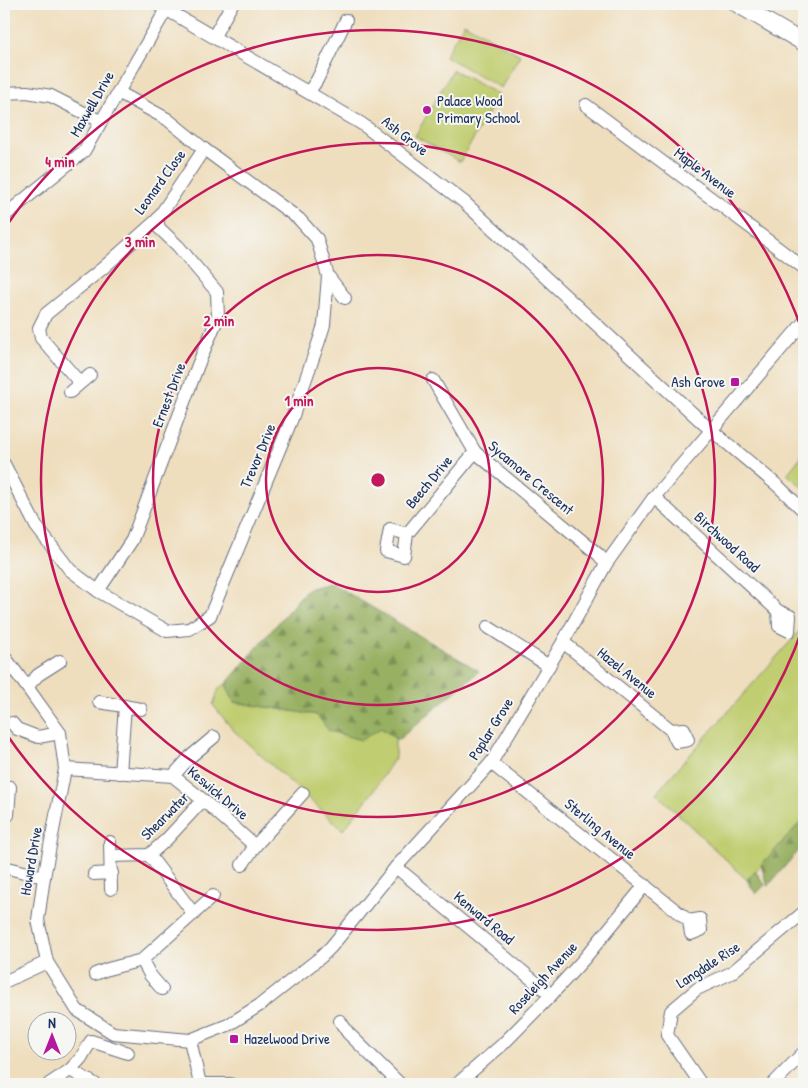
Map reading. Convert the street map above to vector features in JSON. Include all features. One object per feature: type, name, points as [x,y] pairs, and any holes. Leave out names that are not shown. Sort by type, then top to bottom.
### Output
[{"type":"main road","points":[[737,4],[804,44]]},
{"type":"street","points":[[214,36],[232,4]]},
{"type":"street","name":"Ash Grove","points":[[161,7],[214,36],[362,124],[464,202],[711,429]]},
{"type":"street","name":"Maxwell Drive","points":[[4,216],[84,151],[118,92],[161,7]]},
{"type":"street","points":[[309,92],[317,80],[346,20]]},
{"type":"street","points":[[4,93],[27,92],[51,96],[100,122]]},
{"type":"street","name":"Trevor Drive","points":[[4,464],[36,526],[70,570],[98,591],[167,631],[189,629],[210,616],[291,421],[324,325],[328,276],[317,239],[299,219],[167,120],[118,92]]},
{"type":"street","name":"Maple Avenue","points":[[586,105],[804,268]]},
{"type":"street","name":"Leonard Close","points":[[80,383],[41,338],[39,328],[46,314],[103,268],[157,220],[204,149]]},
{"type":"street","name":"Ernest Drive","points":[[98,591],[132,540],[198,364],[218,317],[217,292],[178,246],[159,228],[157,220]]},
{"type":"street","points":[[328,276],[345,298]]},
{"type":"street","name":"Poplar Grove","points":[[228,1024],[260,1004],[321,957],[396,866],[492,763],[606,564],[654,498],[804,322]]},
{"type":"street","points":[[70,392],[90,374]]},
{"type":"street","name":"Sycamore Crescent","points":[[433,380],[475,452],[598,555],[606,564]]},
{"type":"street","points":[[711,429],[778,486],[804,511]]},
{"type":"street","name":"Beech Drive","points":[[408,534],[475,452]]},
{"type":"street","name":"Birchwood Road","points":[[654,498],[778,611]]},
{"type":"street","points":[[488,627],[549,666]]},
{"type":"street","name":"Hazel Avenue","points":[[563,642],[671,730]]},
{"type":"street","name":"Howard Drive","points":[[4,656],[28,686],[60,733],[65,769],[44,877],[38,920],[47,962],[77,1010],[113,1033],[190,1040],[228,1024]]},
{"type":"street","points":[[28,686],[38,675],[60,661]]},
{"type":"street","points":[[100,702],[141,709]]},
{"type":"street","points":[[120,773],[125,706]]},
{"type":"street","points":[[12,723],[17,729],[38,737],[60,733]]},
{"type":"street","points":[[173,776],[190,757],[214,737]]},
{"type":"street","name":"Sterling Avenue","points":[[492,763],[689,921]]},
{"type":"street","name":"Keswick Drive","points":[[65,769],[173,776],[256,846]]},
{"type":"street","points":[[7,806],[10,787]]},
{"type":"street","points":[[242,865],[302,793]]},
{"type":"street","name":"Shearwater","points":[[111,856],[149,855],[166,840],[203,800]]},
{"type":"street","points":[[110,842],[111,889]]},
{"type":"street","name":"Shearwater","points":[[149,855],[194,914]]},
{"type":"street","name":"Kenward Road","points":[[396,866],[551,995]]},
{"type":"street","points":[[4,867],[44,877]]},
{"type":"street","points":[[94,874],[112,873]]},
{"type":"street","name":"Roseleigh Avenue","points":[[457,1084],[503,1044],[551,995],[584,959],[645,885]]},
{"type":"street","points":[[95,974],[106,963],[142,960],[213,896]]},
{"type":"street","name":"Langdale Rise","points":[[701,1084],[667,1034],[671,1011],[697,989],[731,973],[804,912]]},
{"type":"street","points":[[142,960],[150,975],[162,988]]},
{"type":"street","points":[[4,982],[47,962]]},
{"type":"street","points":[[340,1021],[348,1033],[400,1084]]},
{"type":"street","points":[[190,1040],[201,1084],[230,1084]]},
{"type":"street","points":[[51,1082],[70,1070],[81,1058],[91,1041],[128,1052]]},
{"type":"street","points":[[773,1084],[804,1052]]},
{"type":"street","points":[[70,1070],[95,1084]]},
{"type":"green space","points":[[464,23],[520,55],[501,88],[445,56]]},
{"type":"green space","points":[[453,70],[499,95],[460,162],[415,136]]},
{"type":"green space","points":[[804,453],[804,488],[787,474]]},
{"type":"green space","points":[[331,583],[479,671],[398,740],[381,728],[361,740],[329,731],[317,715],[234,702],[226,684],[307,589]]},
{"type":"green space","points":[[804,626],[804,819],[747,880],[656,793]]},
{"type":"green space","points":[[226,684],[234,702],[317,715],[381,728],[395,738],[395,758],[372,793],[343,830],[233,730],[213,705],[219,688]]},
{"type":"green space","points":[[804,819],[804,844],[768,886],[761,865]]},
{"type":"green space","points":[[755,871],[765,885],[756,894],[747,880]]},
{"type":"place","name":"Palace Wood Primary School","points":[[427,110]]},
{"type":"place","name":"Ash Grove","points":[[735,382]]},
{"type":"place","name":"Hazelwood Drive","points":[[234,1039]]}]
